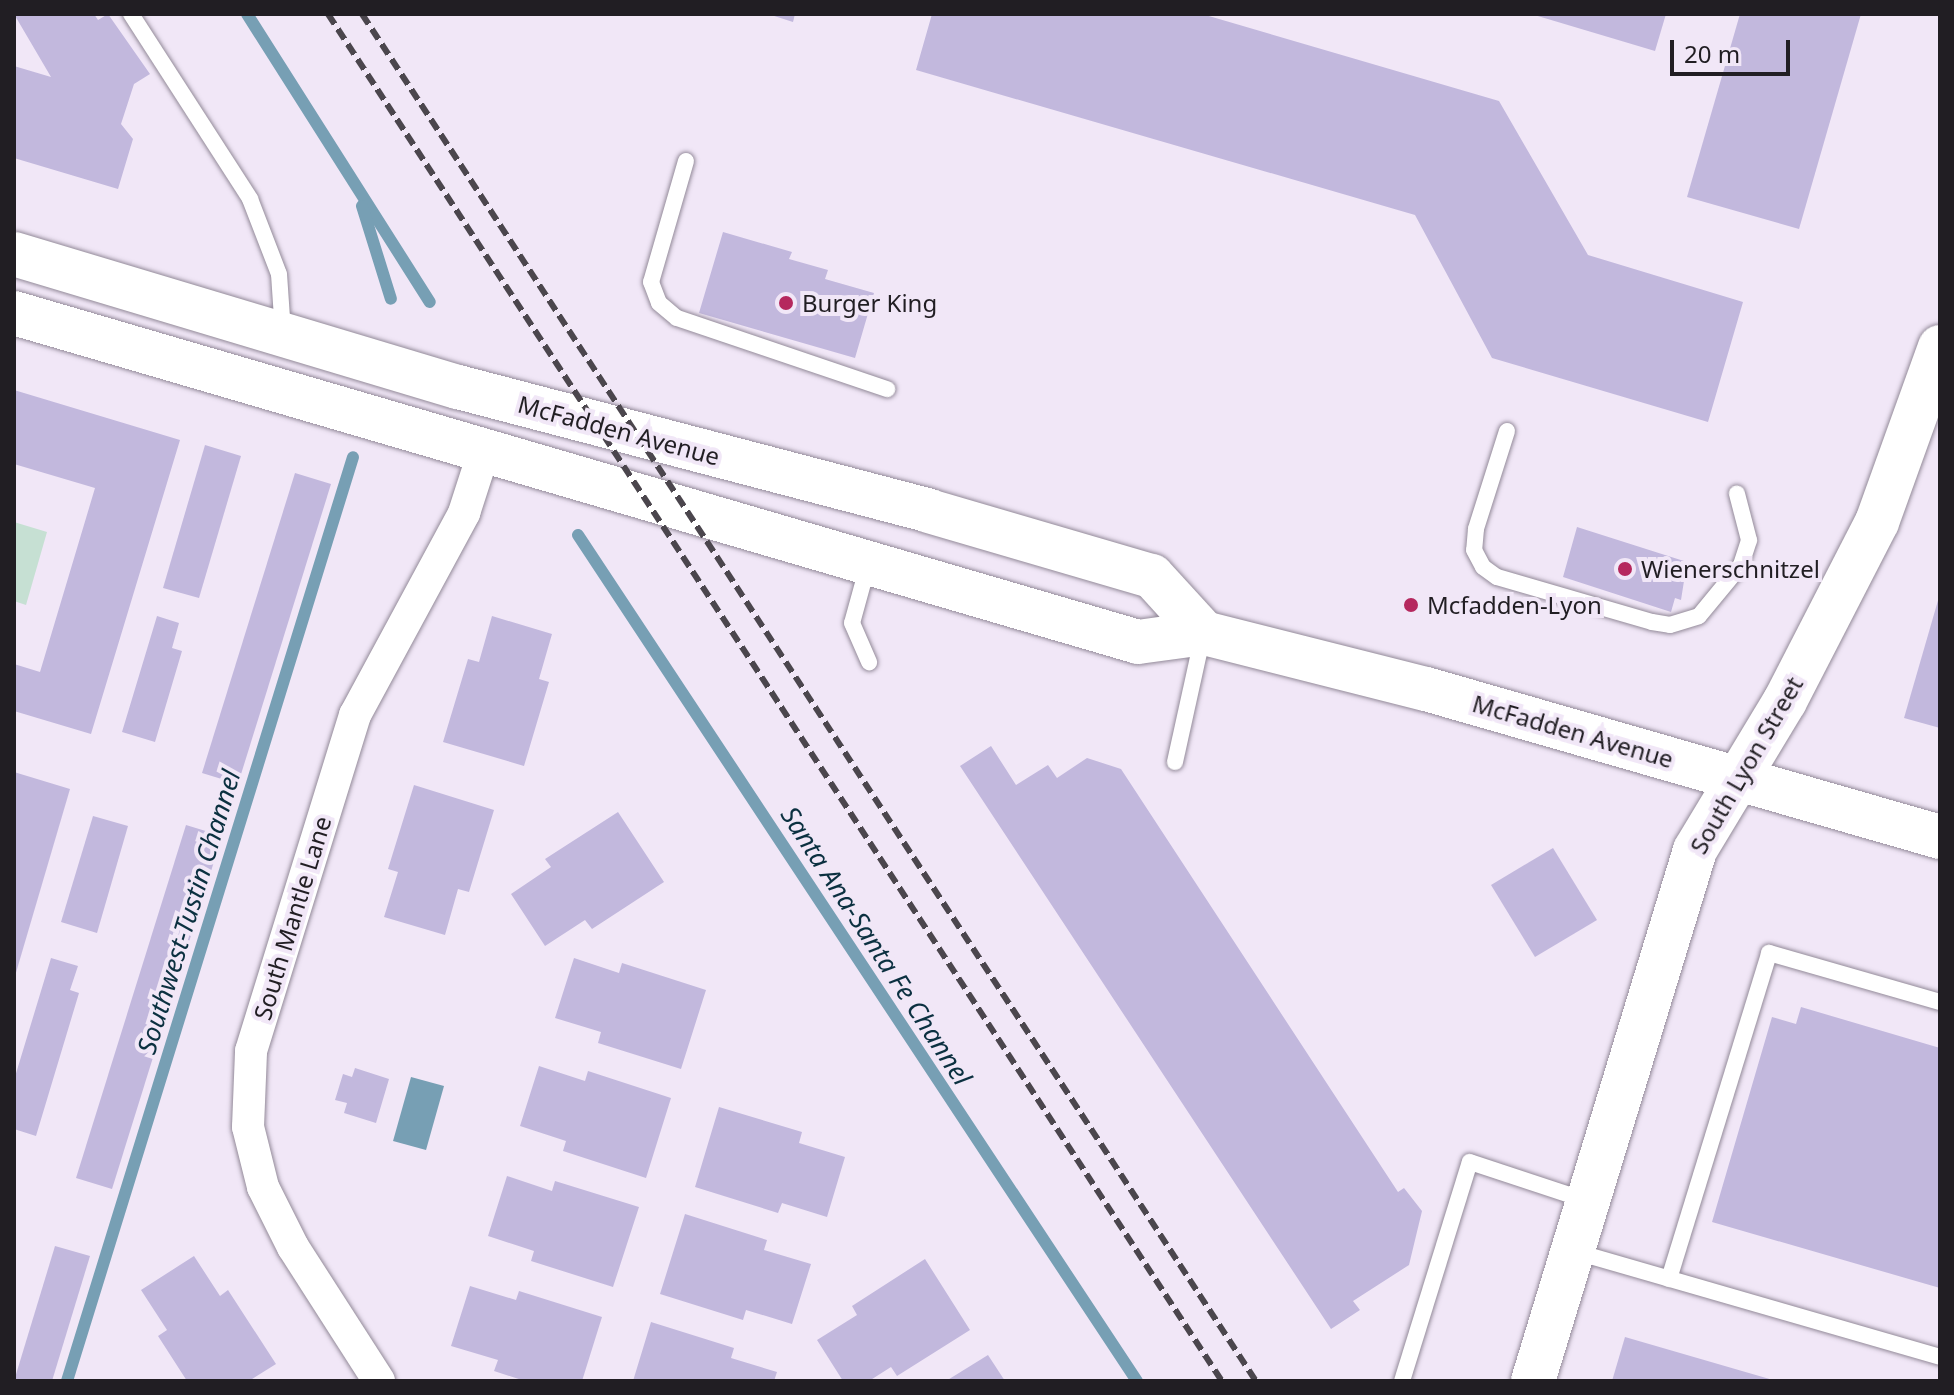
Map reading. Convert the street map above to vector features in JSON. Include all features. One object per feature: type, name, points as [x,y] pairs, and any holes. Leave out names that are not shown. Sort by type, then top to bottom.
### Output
[{"type":"main road","name":"McFadden Avenue","points":[[14,254],[283,332],[458,387],[929,511],[1152,576],[1204,633]]},
{"type":"main road","name":"McFadden Avenue","points":[[14,313],[483,454],[1138,642],[1204,633],[1426,689],[1940,837]]},
{"type":"main road","name":"South Lyon Street","points":[[1533,1381],[1692,858],[1785,701],[1877,522],[1937,365]]},
{"type":"street","name":"South Mantle Lane","points":[[379,1381],[300,1259],[263,1187],[248,1127],[251,1051],[355,715],[464,513],[483,454]]},
{"type":"lane","points":[[131,14],[250,199],[279,274],[283,332]]},
{"type":"lane","points":[[686,161],[651,282],[659,303],[677,318],[887,389]]},
{"type":"lane","points":[[1507,431],[1476,529],[1474,550],[1483,567],[1497,577],[1652,622],[1670,625],[1699,616],[1741,565],[1749,540],[1737,494]]},
{"type":"lane","points":[[868,565],[852,623],[869,662]]},
{"type":"lane","points":[[1175,762],[1204,633]]},
{"type":"lane","points":[[1669,1279],[1769,953],[1940,1002]]},
{"type":"lane","points":[[1402,1381],[1470,1162],[1587,1201]]},
{"type":"lane","points":[[1572,1250],[1940,1357]]},
{"type":"green space","points":[[14,522],[47,532],[26,605],[14,601]]},
{"type":"water","points":[[411,1077],[444,1086],[426,1150],[393,1141]]},
{"type":"building","points":[[14,14],[94,14],[98,20],[108,14],[150,74],[134,84],[121,124],[133,139],[118,189],[14,158],[14,66],[51,77]]},
{"type":"building","points":[[768,14],[795,14],[793,22]]},
{"type":"building","points":[[932,14],[1202,14],[1499,101],[1588,255],[1743,302],[1708,422],[1492,358],[1415,215],[916,70]]},
{"type":"building","points":[[1531,14],[1666,14],[1655,51]]},
{"type":"building","points":[[1740,14],[1861,14],[1799,229],[1687,197]]},
{"type":"building","name":"Burger King","points":[[723,232],[792,252],[789,259],[828,270],[825,279],[874,293],[855,358],[699,313]]},
{"type":"building","points":[[14,390],[180,440],[91,734],[14,711],[14,664],[40,672],[95,488],[14,464]]},
{"type":"building","points":[[205,445],[241,456],[199,598],[163,588]]},
{"type":"building","points":[[295,473],[331,484],[238,784],[202,773]]},
{"type":"building","name":"Wienerschnitzel","points":[[1577,527],[1687,562],[1681,600],[1675,598],[1671,612],[1563,577]]},
{"type":"building","points":[[1940,597],[1940,728],[1904,718]]},
{"type":"building","points":[[157,616],[179,623],[172,648],[182,651],[155,742],[122,732]]},
{"type":"building","points":[[492,616],[552,634],[539,679],[549,682],[524,766],[443,742],[468,659],[479,662]]},
{"type":"building","points":[[991,746],[1016,785],[1048,765],[1057,778],[1087,758],[1121,769],[1398,1192],[1404,1188],[1422,1211],[1409,1265],[1353,1301],[1360,1310],[1331,1329],[960,766]]},
{"type":"building","points":[[14,772],[70,789],[15,976],[14,976]]},
{"type":"building","points":[[414,785],[494,810],[469,892],[458,889],[445,935],[384,917],[398,872],[388,869]]},
{"type":"building","points":[[618,812],[664,882],[592,929],[585,920],[545,946],[511,894],[551,867],[545,859]]},
{"type":"building","points":[[93,816],[128,826],[97,933],[61,922]]},
{"type":"building","points":[[186,825],[222,836],[112,1189],[76,1178]]},
{"type":"building","points":[[1553,848],[1597,920],[1535,957],[1491,885]]},
{"type":"building","points":[[51,958],[78,966],[70,990],[79,993],[36,1136],[14,1129],[14,1080]]},
{"type":"building","points":[[574,958],[619,973],[622,963],[706,990],[681,1069],[598,1043],[601,1032],[555,1018]]},
{"type":"building","points":[[1801,1007],[1940,1048],[1940,1288],[1712,1222],[1772,1017],[1796,1024]]},
{"type":"building","points":[[539,1066],[585,1081],[588,1071],[671,1098],[646,1178],[563,1151],[566,1141],[520,1126]]},
{"type":"building","points":[[355,1068],[389,1079],[376,1123],[344,1113],[347,1103],[335,1100],[343,1074],[352,1077]]},
{"type":"building","points":[[719,1107],[802,1132],[799,1143],[845,1157],[827,1217],[782,1203],[778,1213],[695,1187]]},
{"type":"building","points":[[507,1176],[552,1191],[555,1181],[639,1207],[613,1287],[531,1261],[534,1251],[488,1236]]},
{"type":"building","points":[[685,1214],[767,1240],[764,1250],[811,1264],[792,1324],[746,1310],[743,1320],[660,1294]]},
{"type":"building","points":[[55,1246],[90,1256],[52,1381],[14,1381]]},
{"type":"building","points":[[194,1256],[220,1296],[228,1290],[276,1364],[249,1381],[187,1381],[158,1336],[167,1330],[141,1290]]},
{"type":"building","points":[[925,1259],[970,1330],[897,1376],[891,1367],[869,1381],[843,1381],[817,1340],[857,1315],[852,1306]]},
{"type":"building","points":[[470,1286],[516,1300],[519,1291],[602,1317],[582,1381],[525,1381],[494,1371],[498,1360],[451,1346]]},
{"type":"building","points":[[651,1322],[734,1348],[731,1358],[777,1372],[774,1381],[633,1381]]},
{"type":"building","points":[[1625,1337],[1773,1380],[1773,1381],[1612,1381]]},
{"type":"building","points":[[988,1355],[1005,1381],[946,1381]]},
{"type":"waterway","name":"Santa Ana-Santa Fe Channel","points":[[247,14],[430,302]]},
{"type":"waterway","points":[[362,206],[391,299]]},
{"type":"waterway","name":"Southwest-Tustin Channel","points":[[67,1381],[353,457]]},
{"type":"waterway","name":"Santa Ana-Santa Fe Channel","points":[[578,535],[1137,1381]]},
{"type":"railway","points":[[328,14],[1222,1381]]},
{"type":"railway","points":[[362,14],[1256,1381]]},
{"type":"place","name":"Burger King","points":[[786,303]]},
{"type":"place","name":"Wienerschnitzel","points":[[1625,569]]},
{"type":"place","name":"Mcfadden-Lyon","points":[[1411,605]]}]
